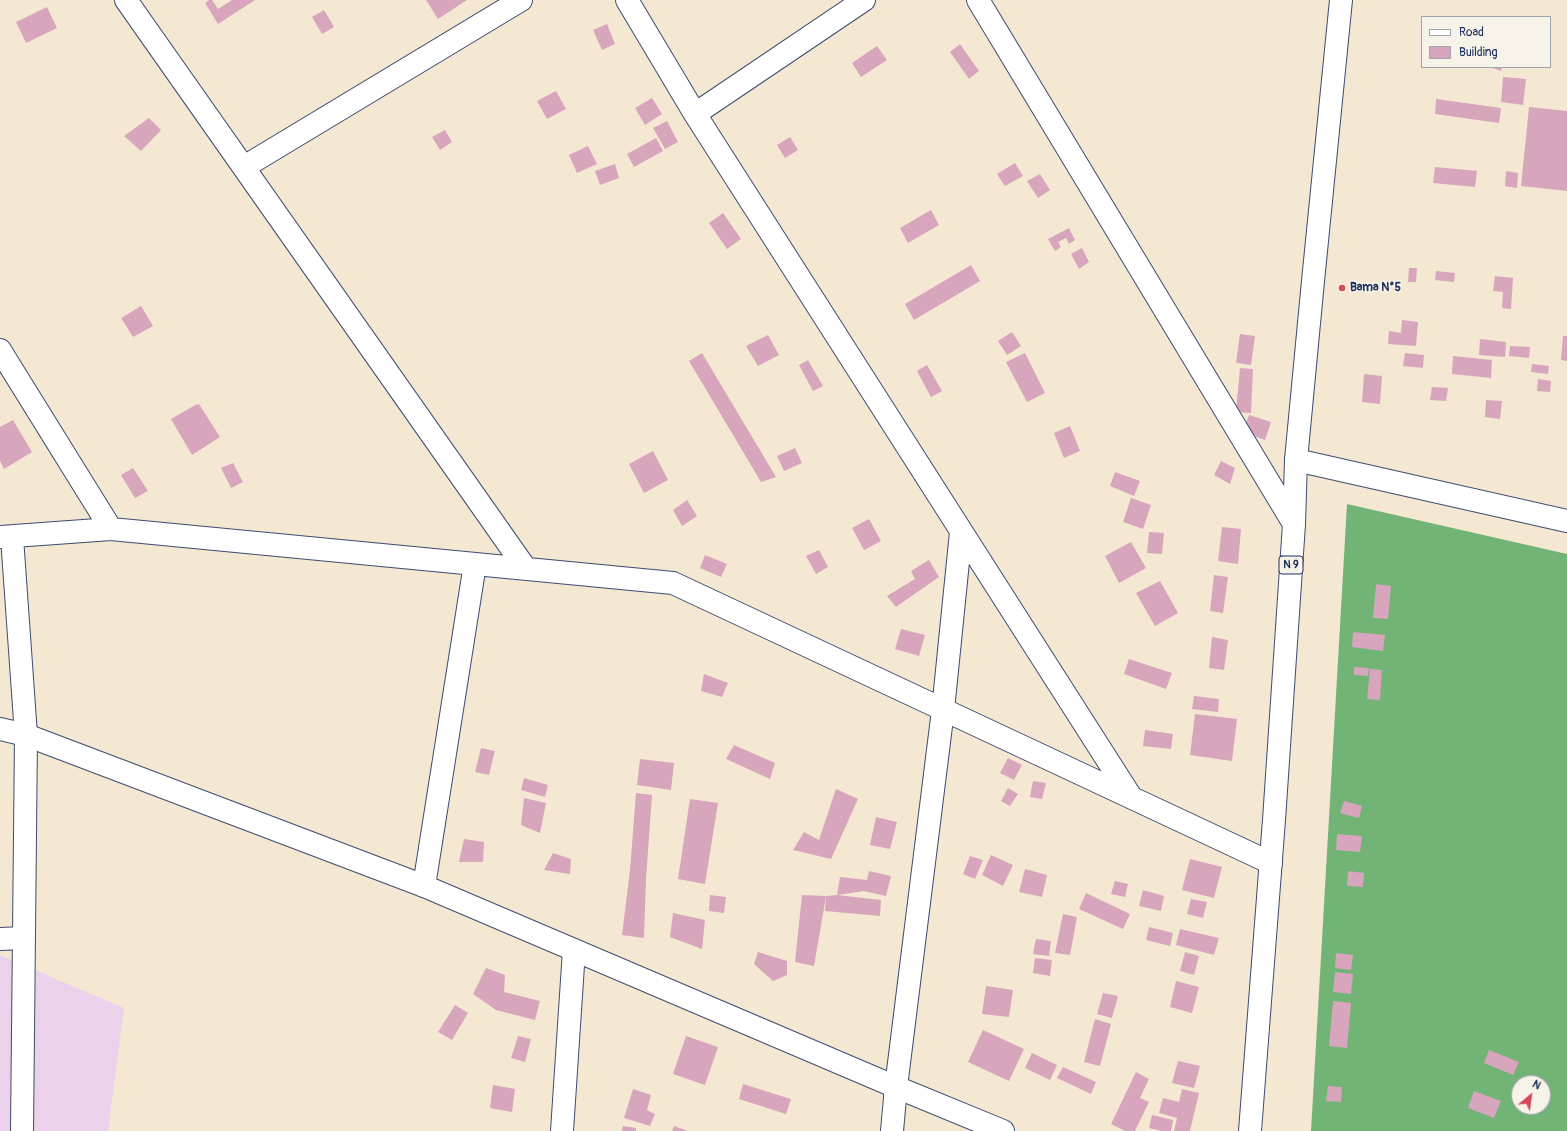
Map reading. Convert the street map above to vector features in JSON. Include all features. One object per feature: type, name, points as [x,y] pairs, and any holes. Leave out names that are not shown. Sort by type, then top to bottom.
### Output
[{"type":"street","points":[[126,0],[526,569]]},
{"type":"street","points":[[244,167],[521,0]]},
{"type":"street","points":[[627,0],[695,114],[1130,798]]},
{"type":"street","points":[[695,114],[864,0]]},
{"type":"street","points":[[978,0],[1294,524]]},
{"type":"street","name":"N 9","points":[[1250,1131],[1294,524],[1296,460],[1341,0]]},
{"type":"street","points":[[0,350],[111,529]]},
{"type":"street","points":[[1296,460],[1567,521]]},
{"type":"street","points":[[22,1131],[26,735],[6,537],[111,529],[673,583],[1270,863]]},
{"type":"street","points":[[892,1131],[896,1087],[944,710],[961,532]]},
{"type":"street","points":[[424,886],[475,564]]},
{"type":"street","points":[[0,729],[26,735],[424,886],[1003,1131]]},
{"type":"street","points":[[0,939],[24,938]]},
{"type":"street","points":[[562,1131],[574,950]]},
{"type":"shaded area","points":[[0,955],[124,1008],[108,1131],[0,1131]]},
{"type":"green space","points":[[1347,504],[1567,554],[1567,1131],[1311,1131]]},
{"type":"building","points":[[212,0],[218,9],[232,0],[255,0],[218,24],[205,3]]},
{"type":"building","points":[[426,0],[467,0],[438,19]]},
{"type":"building","points":[[47,7],[57,28],[26,43],[16,22]]},
{"type":"building","points":[[324,10],[334,27],[322,34],[312,17]]},
{"type":"building","points":[[607,24],[615,44],[602,50],[593,30]]},
{"type":"building","points":[[960,44],[979,71],[969,79],[950,52]]},
{"type":"building","points":[[877,46],[887,60],[861,77],[852,63]]},
{"type":"building","points":[[1493,68],[1502,68],[1501,71]]},
{"type":"building","points":[[1503,77],[1526,79],[1523,105],[1501,102]]},
{"type":"building","points":[[556,91],[566,109],[547,119],[537,101]]},
{"type":"building","points":[[652,98],[662,114],[645,125],[635,108]]},
{"type":"building","points":[[1436,99],[1501,108],[1499,123],[1435,114]]},
{"type":"building","points":[[1529,107],[1567,111],[1567,191],[1521,186]]},
{"type":"building","points":[[149,118],[161,130],[141,151],[124,136]]},
{"type":"building","points":[[667,121],[678,142],[665,149],[653,128]]},
{"type":"building","points":[[445,130],[452,142],[440,150],[432,137]]},
{"type":"building","points":[[790,137],[798,150],[785,158],[777,145]]},
{"type":"building","points":[[656,138],[663,151],[634,167],[627,154]]},
{"type":"building","points":[[588,146],[597,164],[577,173],[569,155]]},
{"type":"building","points":[[1015,163],[1023,176],[1005,186],[997,174]]},
{"type":"building","points":[[615,164],[619,178],[600,185],[595,171]]},
{"type":"building","points":[[1435,167],[1477,171],[1475,187],[1433,183]]},
{"type":"building","points":[[1506,171],[1518,173],[1517,188],[1505,186]]},
{"type":"building","points":[[1040,174],[1050,190],[1038,198],[1027,181]]},
{"type":"building","points":[[931,210],[939,225],[908,243],[900,228]]},
{"type":"building","points":[[723,213],[741,239],[727,249],[709,223]]},
{"type":"building","points":[[1069,228],[1075,240],[1069,244],[1066,238],[1058,242],[1061,247],[1055,251],[1048,239]]},
{"type":"building","points":[[1082,248],[1089,262],[1079,269],[1071,254]]},
{"type":"building","points":[[971,265],[980,281],[914,320],[905,304]]},
{"type":"building","points":[[1409,268],[1417,268],[1416,282],[1408,282]]},
{"type":"building","points":[[1436,271],[1455,273],[1454,282],[1435,280]]},
{"type":"building","points":[[1495,276],[1513,278],[1511,309],[1502,308],[1503,292],[1493,291]]},
{"type":"building","points":[[141,306],[153,326],[133,337],[121,318]]},
{"type":"building","points":[[1402,320],[1418,322],[1416,346],[1388,344],[1389,331],[1401,333]]},
{"type":"building","points":[[1012,332],[1021,346],[1007,355],[998,341]]},
{"type":"building","points":[[1240,334],[1255,336],[1251,365],[1236,363]]},
{"type":"building","points":[[768,335],[779,355],[758,366],[746,346]]},
{"type":"building","points":[[1563,336],[1567,336],[1567,361],[1561,360]]},
{"type":"building","points":[[1480,339],[1506,342],[1505,357],[1479,355]]},
{"type":"building","points":[[1510,346],[1530,347],[1529,358],[1509,356]]},
{"type":"building","points":[[702,353],[776,477],[761,482],[689,361]]},
{"type":"building","points":[[1025,353],[1045,393],[1027,402],[1006,362]]},
{"type":"building","points":[[1405,353],[1424,355],[1423,368],[1403,366]]},
{"type":"building","points":[[1453,356],[1492,360],[1491,378],[1452,374]]},
{"type":"building","points":[[808,360],[823,386],[813,391],[799,365]]},
{"type":"building","points":[[1532,364],[1549,366],[1548,374],[1531,372]]},
{"type":"building","points":[[927,365],[942,391],[931,397],[917,371]]},
{"type":"building","points":[[1240,368],[1253,369],[1251,413],[1236,412]]},
{"type":"building","points":[[1364,374],[1382,376],[1380,404],[1362,402]]},
{"type":"building","points":[[1538,379],[1551,381],[1550,392],[1537,391]]},
{"type":"building","points":[[1432,387],[1448,388],[1446,401],[1430,400]]},
{"type":"building","points":[[1486,400],[1502,401],[1500,419],[1485,417]]},
{"type":"building","points":[[199,404],[220,437],[192,455],[171,419]]},
{"type":"building","points":[[1249,415],[1271,422],[1265,440],[1243,432]]},
{"type":"building","points":[[13,420],[32,452],[4,469],[0,461],[0,427]]},
{"type":"building","points":[[1070,426],[1080,451],[1064,458],[1054,433]]},
{"type":"building","points":[[795,448],[802,463],[784,471],[777,456]]},
{"type":"building","points":[[653,451],[668,480],[644,493],[629,464]]},
{"type":"building","points":[[1221,461],[1235,468],[1230,484],[1214,475]]},
{"type":"building","points":[[233,463],[243,482],[231,488],[221,468]]},
{"type":"building","points":[[133,468],[148,491],[135,498],[121,475]]},
{"type":"building","points":[[1115,472],[1140,481],[1134,496],[1110,486]]},
{"type":"building","points":[[1131,498],[1151,505],[1143,529],[1123,522]]},
{"type":"building","points":[[687,500],[697,516],[682,526],[673,510]]},
{"type":"building","points":[[869,519],[881,541],[864,550],[852,528]]},
{"type":"building","points":[[1222,527],[1241,529],[1238,564],[1218,561]]},
{"type":"building","points":[[1149,532],[1164,533],[1162,554],[1147,553]]},
{"type":"building","points":[[1131,542],[1146,568],[1119,583],[1105,556]]},
{"type":"building","points":[[819,550],[828,567],[816,574],[806,556]]},
{"type":"building","points":[[705,555],[727,564],[721,577],[700,568]]},
{"type":"building","points":[[929,560],[939,577],[896,607],[887,596],[915,579],[911,571]]},
{"type":"building","points":[[1214,575],[1228,577],[1223,613],[1210,611]]},
{"type":"building","points":[[1160,581],[1178,613],[1155,626],[1136,593]]},
{"type":"building","points":[[1376,584],[1391,586],[1388,619],[1373,618]]},
{"type":"building","points":[[901,629],[925,635],[919,656],[895,649]]},
{"type":"building","points":[[1353,632],[1385,635],[1383,651],[1352,647]]},
{"type":"building","points":[[1212,637],[1228,640],[1224,670],[1209,668]]},
{"type":"building","points":[[1129,659],[1172,673],[1166,689],[1124,674]]},
{"type":"building","points":[[1354,667],[1369,668],[1368,676],[1354,675]]},
{"type":"building","points":[[1370,669],[1382,670],[1380,700],[1367,699]]},
{"type":"building","points":[[704,674],[728,683],[722,697],[701,691]]},
{"type":"building","points":[[1194,696],[1219,699],[1218,712],[1192,709]]},
{"type":"building","points":[[1195,714],[1237,719],[1232,761],[1190,755]]},
{"type":"building","points":[[1145,730],[1173,734],[1171,749],[1143,746]]},
{"type":"building","points":[[734,745],[775,763],[770,779],[726,759]]},
{"type":"building","points":[[481,748],[495,751],[489,775],[475,772]]},
{"type":"building","points":[[1008,758],[1022,765],[1014,780],[1000,773]]},
{"type":"building","points":[[640,759],[674,763],[671,790],[637,785]]},
{"type":"building","points":[[524,778],[548,785],[545,797],[521,790]]},
{"type":"building","points":[[1033,781],[1046,783],[1042,799],[1030,797]]},
{"type":"building","points":[[1008,788],[1018,794],[1010,806],[1001,801]]},
{"type":"building","points":[[836,789],[858,799],[831,859],[793,850],[804,832],[819,840]]},
{"type":"building","points":[[636,793],[652,795],[646,879],[644,938],[622,935],[630,870]]},
{"type":"building","points":[[524,798],[546,803],[540,833],[521,825]]},
{"type":"building","points":[[690,799],[718,803],[705,884],[678,879]]},
{"type":"building","points":[[1344,801],[1362,806],[1359,818],[1340,813]]},
{"type":"building","points":[[876,817],[897,822],[890,849],[870,845]]},
{"type":"building","points":[[1337,834],[1362,836],[1360,852],[1336,850]]},
{"type":"building","points":[[464,839],[484,842],[483,862],[459,862]]},
{"type":"building","points":[[553,853],[571,859],[570,874],[544,870]]},
{"type":"building","points":[[991,855],[1013,865],[1003,886],[982,875]]},
{"type":"building","points":[[970,856],[983,860],[975,879],[963,874]]},
{"type":"building","points":[[1190,859],[1222,867],[1214,898],[1182,890]]},
{"type":"building","points":[[1025,869],[1047,875],[1042,897],[1019,892]]},
{"type":"building","points":[[869,871],[891,876],[886,896],[864,891],[837,895],[840,877],[867,880]]},
{"type":"building","points":[[1348,871],[1364,873],[1363,887],[1347,886]]},
{"type":"building","points":[[1115,881],[1128,884],[1125,897],[1111,894]]},
{"type":"building","points":[[1143,890],[1164,896],[1161,911],[1139,906]]},
{"type":"building","points":[[1086,893],[1130,914],[1123,929],[1079,909]]},
{"type":"building","points":[[710,895],[726,897],[724,913],[709,911]]},
{"type":"building","points":[[802,895],[826,896],[814,966],[795,962]]},
{"type":"building","points":[[837,895],[881,900],[880,916],[825,911],[826,896]]},
{"type":"building","points":[[1191,899],[1207,902],[1203,918],[1187,914]]},
{"type":"building","points":[[673,913],[705,920],[702,949],[670,937]]},
{"type":"building","points":[[1063,914],[1077,917],[1070,955],[1055,953]]},
{"type":"building","points":[[1149,927],[1173,933],[1170,946],[1146,940]]},
{"type":"building","points":[[1180,929],[1219,938],[1214,955],[1176,945]]},
{"type":"building","points":[[1036,939],[1051,941],[1049,956],[1033,954]]},
{"type":"building","points":[[758,952],[787,961],[787,975],[773,981],[754,964]]},
{"type":"building","points":[[1185,952],[1199,956],[1194,975],[1180,971]]},
{"type":"building","points":[[1336,953],[1353,955],[1351,970],[1335,968]]},
{"type":"building","points":[[1035,958],[1052,960],[1050,976],[1033,973]]},
{"type":"building","points":[[486,968],[505,975],[504,992],[540,1001],[535,1020],[496,1010],[473,994]]},
{"type":"building","points":[[1335,972],[1353,974],[1351,994],[1333,992]]},
{"type":"building","points":[[1176,981],[1199,987],[1192,1013],[1170,1007]]},
{"type":"building","points":[[986,986],[1013,990],[1009,1017],[982,1014]]},
{"type":"building","points":[[1103,993],[1118,996],[1112,1018],[1097,1014]]},
{"type":"building","points":[[1333,1001],[1351,1003],[1347,1048],[1329,1046]]},
{"type":"building","points":[[455,1005],[468,1013],[452,1040],[438,1032]]},
{"type":"building","points":[[1095,1019],[1111,1024],[1100,1066],[1084,1062]]},
{"type":"building","points":[[983,1030],[1024,1049],[1009,1081],[968,1062]]},
{"type":"building","points":[[518,1036],[531,1039],[525,1062],[511,1058]]},
{"type":"building","points":[[686,1036],[718,1047],[705,1085],[673,1074]]},
{"type":"building","points":[[1489,1050],[1519,1062],[1513,1075],[1484,1063]]},
{"type":"building","points":[[1032,1053],[1057,1065],[1050,1080],[1025,1068]]},
{"type":"building","points":[[1178,1061],[1200,1066],[1194,1088],[1172,1083]]},
{"type":"building","points":[[1063,1067],[1096,1082],[1091,1094],[1057,1078]]},
{"type":"building","points":[[1136,1072],[1149,1079],[1140,1098],[1149,1102],[1135,1131],[1125,1131],[1111,1124]]},
{"type":"building","points":[[743,1084],[791,1099],[786,1114],[739,1099]]},
{"type":"building","points":[[493,1085],[515,1089],[512,1112],[490,1108]]},
{"type":"building","points":[[1328,1086],[1342,1087],[1341,1102],[1326,1101]]},
{"type":"building","points":[[633,1089],[651,1095],[647,1110],[655,1114],[650,1126],[624,1118]]},
{"type":"building","points":[[1182,1089],[1199,1093],[1190,1131],[1174,1131],[1177,1118],[1159,1113],[1163,1098],[1179,1102]]},
{"type":"building","points":[[1474,1091],[1501,1101],[1494,1118],[1468,1108]]},
{"type":"building","points":[[1152,1115],[1173,1120],[1171,1131],[1162,1131],[1149,1128]]},
{"type":"building","points":[[623,1126],[636,1128],[636,1131],[622,1131]]},
{"type":"building","points":[[674,1126],[688,1131],[672,1131]]},
{"type":"place","name":"Bama N°5","points":[[1342,288]]}]
